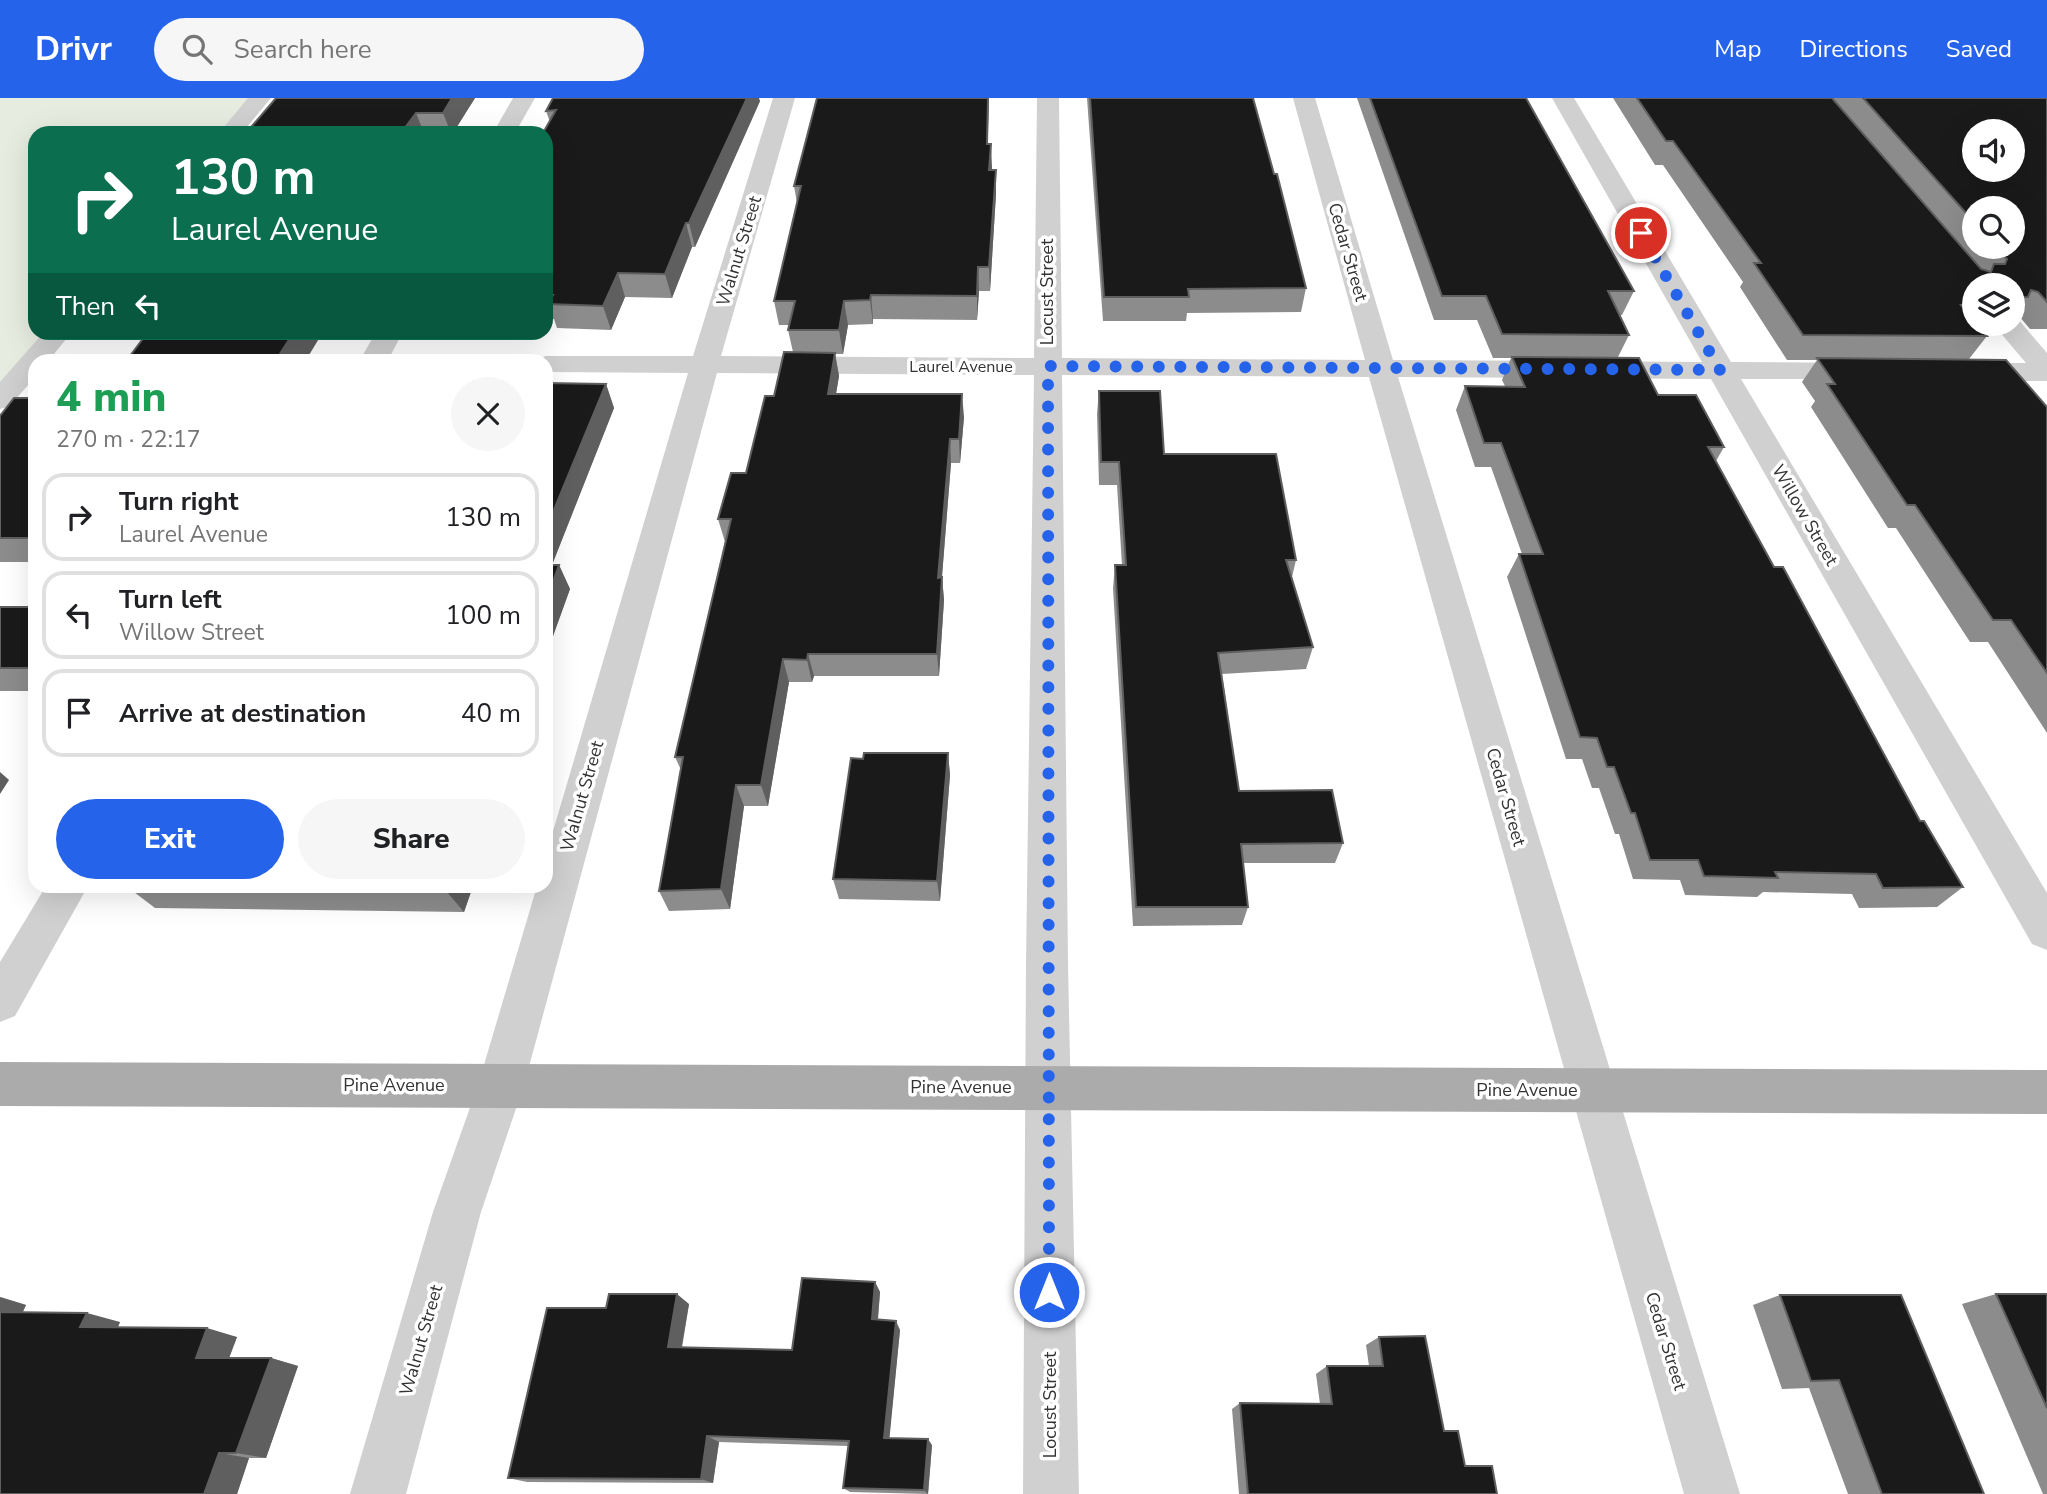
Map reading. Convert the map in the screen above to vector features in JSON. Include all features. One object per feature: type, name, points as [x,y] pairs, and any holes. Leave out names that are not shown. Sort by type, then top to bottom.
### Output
[{"type":"main road","name":"Pine Avenue","points":[[0,1084],[2047,1092]]},
{"type":"street","points":[[236,126],[260,98]]},
{"type":"street","points":[[508,126],[524,98]]},
{"type":"street","name":"Walnut Street","points":[[378,1494],[457,1212],[501,1085],[705,365],[784,98]]},
{"type":"street","name":"Locust Street","points":[[1048,98],[1048,1087],[1051,1494]]},
{"type":"street","name":"Cedar Street","points":[[1304,98],[1591,1090],[1712,1494]]},
{"type":"street","name":"Willow Street","points":[[1563,98],[2047,931]]},
{"type":"street","points":[[2017,336],[2047,371]]},
{"type":"street","points":[[42,354],[53,340]]},
{"type":"street","name":"Laurel Avenue","points":[[553,364],[1894,371]]},
{"type":"street","points":[[0,400],[28,371]]},
{"type":"street","points":[[1936,372],[2047,371]]},
{"type":"street","points":[[0,1002],[64,893]]},
{"type":"shaded area","points":[[0,98],[260,98],[236,126],[28,126],[28,340],[53,340],[41,354],[28,354],[28,368],[0,400]]},
{"type":"building","points":[[276,98],[452,98],[443,113],[416,113],[406,126],[252,126]]},
{"type":"building","points":[[553,98],[747,98],[689,223],[686,223],[665,274],[618,273],[603,306],[553,304],[553,126],[547,126],[556,110],[546,111]]},
{"type":"building","points":[[817,98],[988,98],[987,144],[991,144],[989,170],[996,170],[989,267],[978,267],[977,296],[871,295],[870,300],[844,301],[839,330],[788,330],[795,301],[774,301],[801,186],[794,186]]},
{"type":"building","points":[[1090,98],[1253,98],[1274,174],[1277,174],[1306,288],[1188,289],[1189,297],[1104,297]]},
{"type":"building","points":[[1370,98],[1526,98],[1634,291],[1608,291],[1629,335],[1502,334],[1486,296],[1442,296]]},
{"type":"building","points":[[1637,98],[1832,98],[1962,247],[1962,259],[1972,259],[1981,269],[1991,272],[1994,264],[2005,264],[2007,259],[2025,259],[2025,196],[1962,196],[1962,209],[1863,98],[2047,98],[2047,302],[2038,292],[2031,290],[2028,297],[2025,297],[2025,273],[1962,273],[1962,336],[1803,335],[1754,263],[1761,263],[1673,141],[1666,141]]},
{"type":"building","points":[[142,340],[289,340],[280,354],[132,354]]},
{"type":"building","points":[[784,352],[835,353],[828,394],[962,394],[959,439],[950,439],[938,578],[942,577],[937,654],[808,654],[807,660],[783,659],[761,785],[736,785],[721,889],[659,891],[683,757],[675,757],[731,519],[718,519],[731,473],[746,473],[765,396],[774,396]]},
{"type":"building","points":[[1512,357],[1639,358],[1658,395],[1696,395],[1724,447],[1708,447],[1774,567],[1783,567],[1920,821],[1924,821],[1963,887],[1883,888],[1876,874],[1775,872],[1778,878],[1704,876],[1698,860],[1650,860],[1635,813],[1631,813],[1614,767],[1607,767],[1597,738],[1580,737],[1519,554],[1543,554],[1501,443],[1484,443],[1465,386],[1525,387]]},
{"type":"building","points":[[1817,358],[2006,360],[2047,407],[2047,673],[2011,620],[1993,620],[1915,505],[1907,505],[1827,384],[1835,384]]},
{"type":"building","points":[[553,383],[606,384],[553,512]]},
{"type":"building","points":[[1099,391],[1160,391],[1164,454],[1276,454],[1296,560],[1286,560],[1313,647],[1218,653],[1239,791],[1332,790],[1343,843],[1241,844],[1248,907],[1136,907],[1115,565],[1126,565],[1119,462],[1101,462]]},
{"type":"building","points":[[14,398],[28,398],[28,538],[0,538],[0,416]]},
{"type":"building","points":[[553,565],[559,565],[553,582]]},
{"type":"building","points":[[0,607],[28,607],[28,668],[0,668]]},
{"type":"building","points":[[864,753],[948,753],[937,881],[833,879],[851,758],[863,759]]},
{"type":"building","points":[[802,1278],[875,1282],[872,1319],[896,1321],[884,1438],[928,1439],[924,1490],[843,1488],[849,1441],[707,1436],[701,1479],[508,1478],[547,1308],[606,1308],[609,1294],[677,1294],[668,1347],[792,1350]]},
{"type":"building","points":[[1996,1294],[2047,1294],[2047,1408]]},
{"type":"building","points":[[1780,1295],[1901,1295],[1984,1494],[1882,1494],[1839,1380],[1811,1381]]},
{"type":"building","points":[[0,1312],[87,1313],[80,1327],[207,1328],[196,1358],[271,1358],[236,1453],[219,1453],[204,1494],[0,1494]]},
{"type":"building","points":[[1425,1336],[1444,1431],[1458,1431],[1465,1466],[1492,1466],[1497,1494],[1248,1494],[1240,1403],[1332,1404],[1327,1366],[1383,1366],[1379,1337]]},
{"type":"route","points":[[1049,1292],[1048,366],[1720,370],[1641,233]]}]
